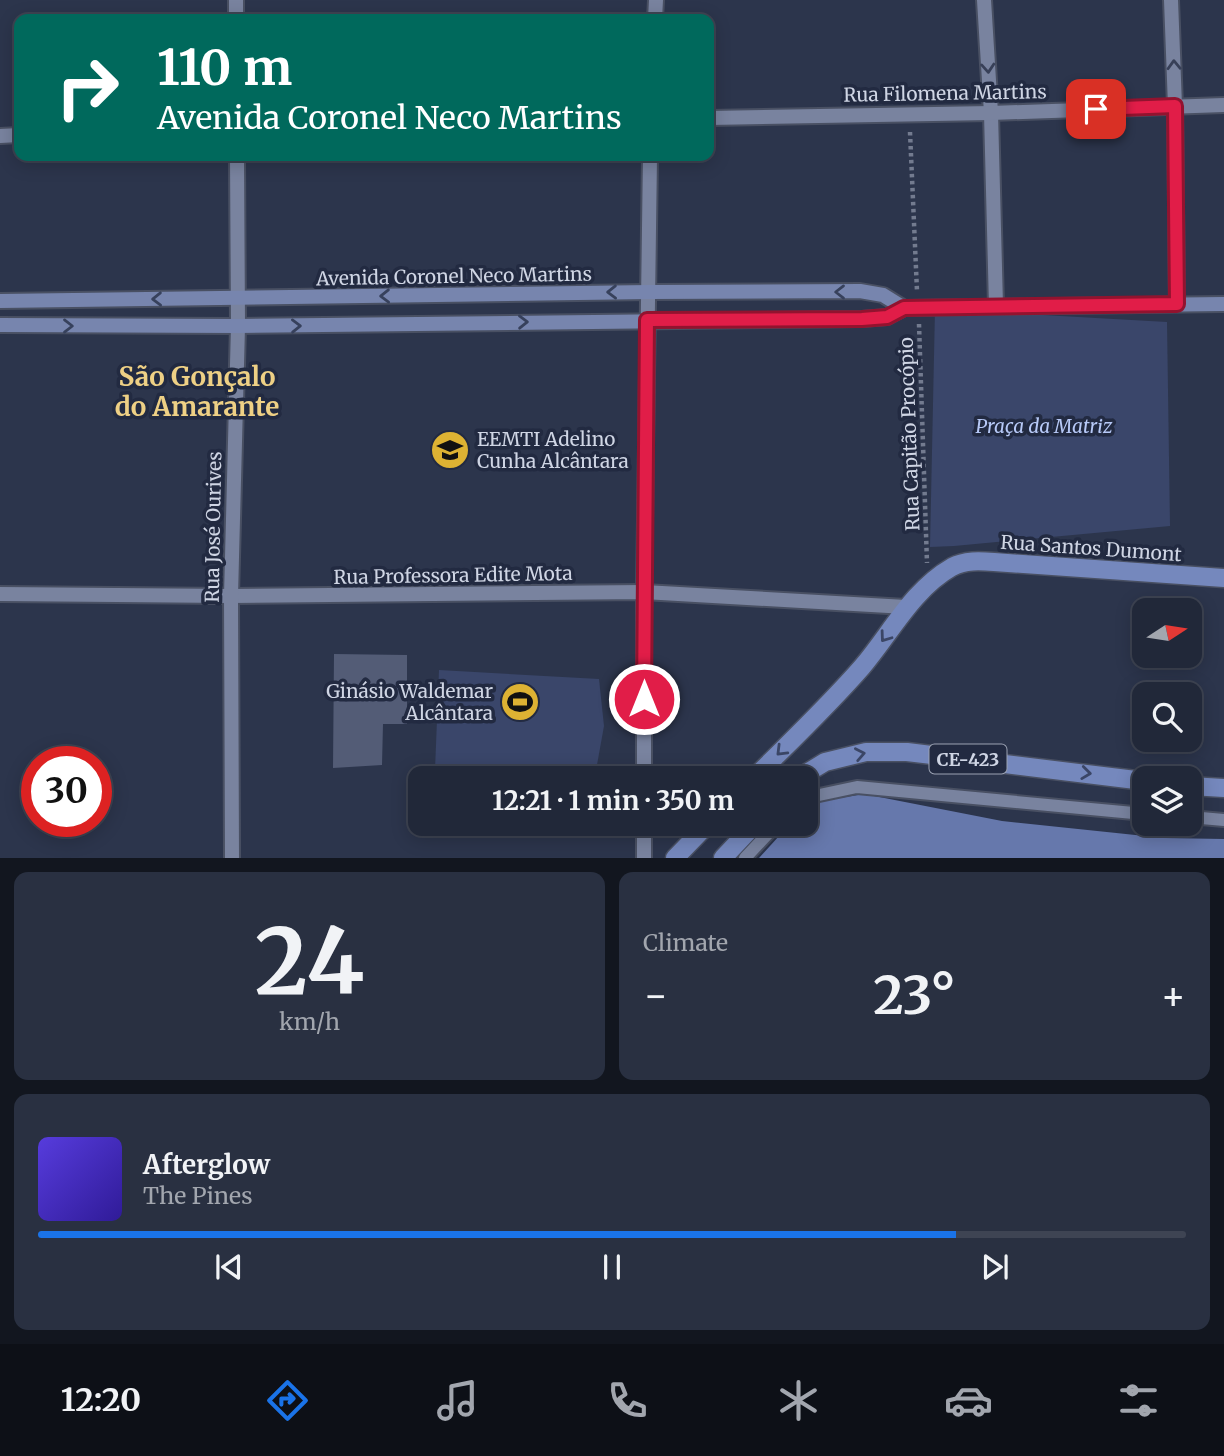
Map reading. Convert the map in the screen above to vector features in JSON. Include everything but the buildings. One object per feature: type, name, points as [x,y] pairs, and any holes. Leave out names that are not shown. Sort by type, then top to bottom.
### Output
[{"type":"main road","name":"Avenida Coronel Neco Martins","points":[[0,301],[649,292],[874,292],[911,308]]},
{"type":"main road","name":"Avenida Coronel Neco Martins","points":[[0,325],[237,326],[877,318],[911,308],[1224,304]]},
{"type":"main road","name":"Rua Santos Dumont","points":[[928,586],[954,565],[978,561],[1224,578]]},
{"type":"main road","points":[[766,766],[863,666],[906,607],[928,586]]},
{"type":"main road","name":"CE-423","points":[[818,766],[866,752],[907,751],[1132,779]]},
{"type":"main road","points":[[1202,787],[1224,788]]},
{"type":"main road","points":[[675,858],[696,836]]},
{"type":"main road","points":[[723,858],[744,836]]},
{"type":"street","points":[[984,0],[991,113],[996,306]]},
{"type":"street","points":[[1171,0],[1177,304]]},
{"type":"street","name":"Rua Filomena Martins","points":[[714,118],[991,113],[1224,105]]},
{"type":"street","name":"Rua José Ourives","points":[[232,858],[231,596],[238,299],[237,161]]},
{"type":"street","points":[[644,766],[650,161]]},
{"type":"street","name":"Rua Professora Edite Mota","points":[[0,594],[231,596],[644,592],[906,607]]},
{"type":"street","points":[[818,795],[857,787],[1132,813]]},
{"type":"street","points":[[1202,818],[1224,820]]},
{"type":"street","points":[[644,836],[644,858]]},
{"type":"street","points":[[745,858],[766,836]]},
{"type":"path","name":"Rua Capitão Procópio","points":[[909,113],[911,308],[928,586]]},
{"type":"green space","name":"Praça da Matriz","points":[[935,309],[1167,322],[1170,526],[930,547]]},
{"type":"green space","name":"Ginásio Waldemar Alcântara","points":[[439,670],[599,679],[604,726],[597,766],[435,766]]},
{"type":"shaded area","points":[[864,794],[1002,821],[1132,836],[1224,839],[1224,858],[759,858],[779,836],[818,836],[818,802]]},
{"type":"place","name":"EEMTI Adelino Cunha Alcântara","points":[[450,450]]},
{"type":"place","name":"Ginásio Waldemar Alcântara","points":[[520,702]]},
{"type":"district","name":"São Gonçalo do Amarante","points":[[197,391]]},
{"type":"route","points":[[644,699],[647,320],[862,319],[887,317],[904,308],[1177,304],[1175,106],[1096,109]]}]
